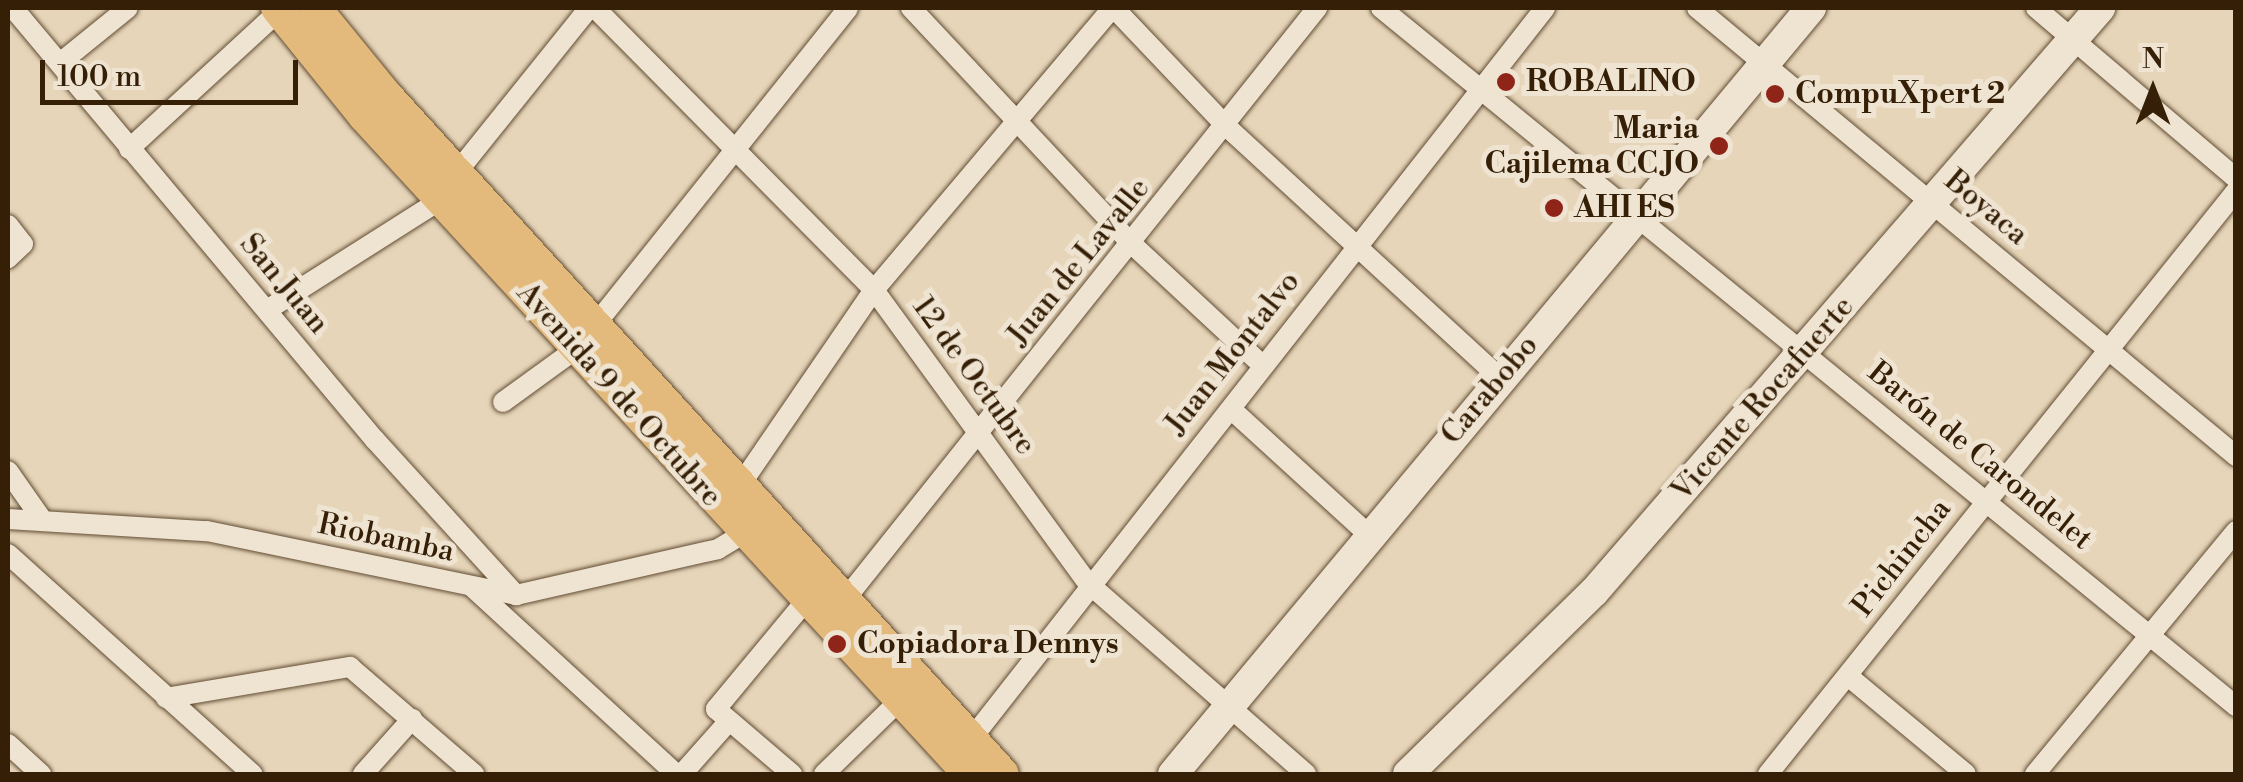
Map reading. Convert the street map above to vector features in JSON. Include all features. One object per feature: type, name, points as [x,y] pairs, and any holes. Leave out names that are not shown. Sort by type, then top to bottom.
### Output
[{"type":"main road","name":"Carabobo","points":[[1172,774],[1226,704],[1811,8]]},
{"type":"main road","name":"Vicente Rocafuerte","points":[[1408,774],[1594,592],[1802,349],[1935,205],[2100,8]]},
{"type":"main road","name":"Avenida 9 de Octubre","points":[[304,14],[586,337],[745,533],[969,774]]},
{"type":"main road","name":"Avenida 9 de Octubre","points":[[586,337],[741,484],[1003,774]]},
{"type":"street","name":"San Juan","points":[[13,8],[267,310],[516,595]]},
{"type":"street","points":[[60,62],[128,8]]},
{"type":"street","points":[[267,310],[450,185],[592,8]]},
{"type":"street","name":"12 de Octubre","points":[[592,8],[874,290],[1088,582],[1306,774]]},
{"type":"street","points":[[503,402],[586,337],[848,8]]},
{"type":"street","points":[[911,8],[1133,245],[1260,364]]},
{"type":"street","points":[[741,484],[874,290],[1014,118],[1113,8],[1226,126],[1500,378]]},
{"type":"street","name":"Juan de Lavalle","points":[[847,597],[1133,245],[1317,8]]},
{"type":"street","points":[[1381,8],[1482,84]]},
{"type":"street","name":"Juan Montalvo","points":[[972,738],[1088,582],[1231,409],[1260,364],[1545,8]]},
{"type":"street","name":"Boyaca","points":[[1697,8],[2236,456]]},
{"type":"street","points":[[2036,8],[2236,178]]},
{"type":"street","points":[[129,148],[304,14]]},
{"type":"street","name":"Barón de Carondelet","points":[[1482,84],[2236,706]]},
{"type":"street","name":"Pichincha","points":[[1768,774],[2236,192]]},
{"type":"street","points":[[8,225],[16,251]]},
{"type":"street","points":[[1231,409],[1369,536]]},
{"type":"street","points":[[8,471],[41,518]]},
{"type":"street","name":"Riobamba","points":[[8,518],[206,531],[516,595],[718,549],[745,533]]},
{"type":"street","points":[[2035,774],[2236,531]]},
{"type":"street","points":[[8,554],[252,774]]},
{"type":"street","points":[[471,586],[674,774],[723,715],[808,598]]},
{"type":"street","points":[[166,698],[350,667],[474,774]]},
{"type":"street","points":[[1848,676],[1966,774]]},
{"type":"street","points":[[824,774],[900,700]]},
{"type":"street","points":[[723,715],[792,774]]},
{"type":"street","points":[[363,774],[412,719]]},
{"type":"street","points":[[8,744],[41,774]]},
{"type":"place","name":"ROBALINO","points":[[1506,82]]},
{"type":"place","name":"CompuXpert 2","points":[[1775,94]]},
{"type":"place","name":"Maria Cajilema CC JO","points":[[1719,146]]},
{"type":"place","name":"AHI ES","points":[[1554,208]]},
{"type":"place","name":"Copiadora Dennys","points":[[837,644]]}]
